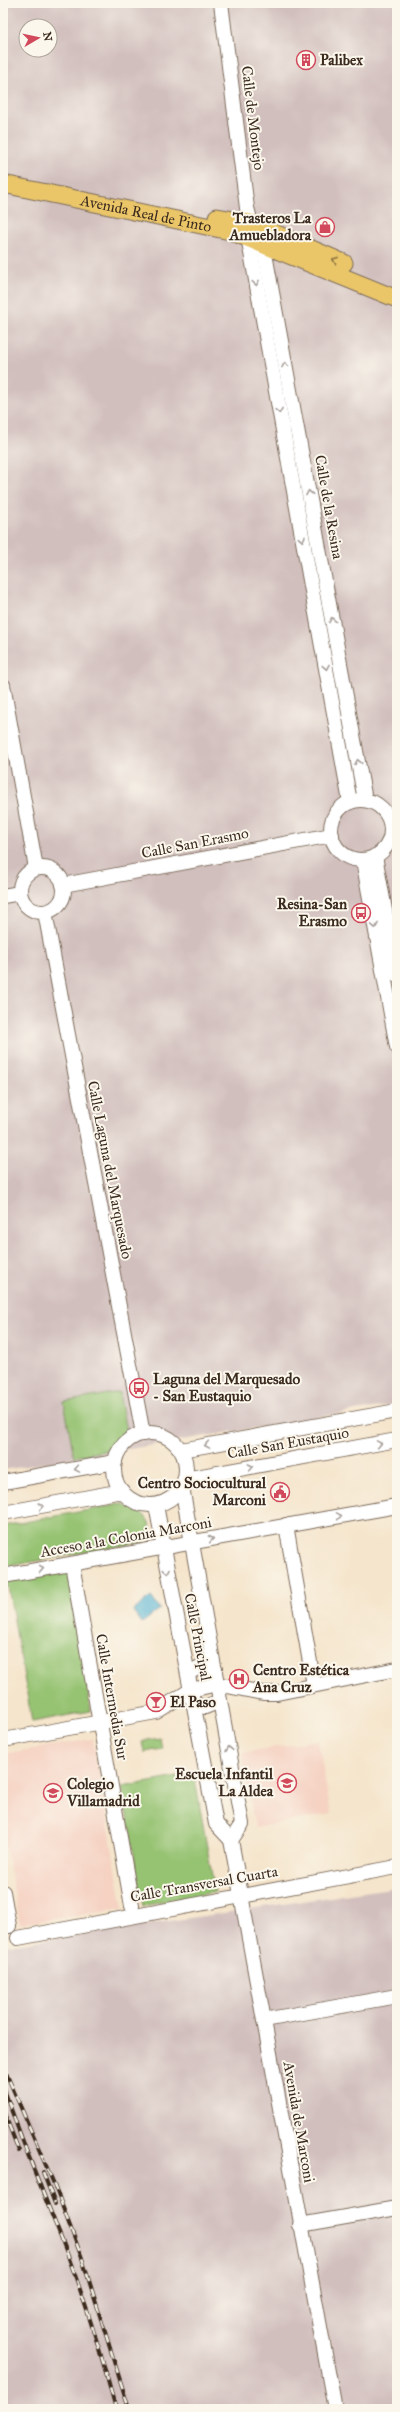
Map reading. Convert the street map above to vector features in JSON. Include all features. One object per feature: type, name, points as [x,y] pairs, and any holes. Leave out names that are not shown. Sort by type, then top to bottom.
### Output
[{"type":"main road","name":"Avenida Real de Pinto","points":[[3,173],[254,234],[397,286]]},
{"type":"main road","name":"Avenida Real de Pinto","points":[[3,184],[254,234],[397,299]]},
{"type":"street","name":"Calle de Montejo","points":[[221,3],[254,234]]},
{"type":"street","name":"Calle de la Resina","points":[[254,234],[365,800]]},
{"type":"street","points":[[254,234],[350,802]]},
{"type":"street","points":[[3,685],[36,868]]},
{"type":"street","points":[[365,800],[376,804],[393,822],[391,834],[387,844],[369,858],[353,859],[343,854],[336,845],[332,835],[335,816],[340,808],[350,802],[365,800]]},
{"type":"street","name":"Calle San Erasmo","points":[[63,884],[332,835]]},
{"type":"street","points":[[369,858],[397,975]]},
{"type":"street","points":[[369,858],[397,1046]]},
{"type":"street","points":[[36,868],[50,869],[57,873],[63,884],[61,901],[56,907],[45,912],[29,908],[24,903],[20,893],[20,883],[24,876],[36,868]]},
{"type":"street","points":[[3,896],[20,893]]},
{"type":"street","name":"Calle Laguna del Marquesado","points":[[45,912],[143,1434]]},
{"type":"street","name":"Calle San Eustaquio","points":[[181,1450],[397,1411]]},
{"type":"street","points":[[143,1434],[165,1436],[181,1450],[186,1464],[183,1483],[166,1501],[156,1505],[143,1504],[132,1500],[122,1491],[116,1480],[115,1462],[122,1446],[132,1438],[143,1434]]},
{"type":"street","name":"Calle San Eustaquio","points":[[183,1483],[397,1440]]},
{"type":"street","points":[[3,1482],[115,1462]]},
{"type":"street","name":"Calle Principal","points":[[156,1505],[216,1824],[231,1840],[242,1824],[192,1543],[183,1483]]},
{"type":"street","points":[[3,1513],[122,1491]]},
{"type":"street","name":"Acceso a la Colonia Marconi","points":[[3,1576],[397,1506]]},
{"type":"street","points":[[286,1525],[314,1685]]},
{"type":"street","name":"Calle Intermedia Sur","points":[[72,1564],[132,1906]]},
{"type":"street","points":[[188,1673],[202,1666],[214,1668]]},
{"type":"street","points":[[3,1740],[100,1724],[156,1712],[191,1690],[218,1684],[263,1693],[397,1669]]},
{"type":"street","points":[[193,1704],[209,1707],[220,1701]]},
{"type":"street","name":"Avenida de Marconi","points":[[231,1840],[335,2409]]},
{"type":"street","name":"Calle Transversal Cuarta","points":[[18,1938],[397,1867]]},
{"type":"street","points":[[3,1892],[9,1926]]},
{"type":"street","points":[[264,2020],[397,1996]]},
{"type":"street","points":[[300,2224],[397,2208]]},
{"type":"shaded area","points":[[3,3],[397,3],[397,1404],[3,1470]]},
{"type":"shaded area","name":"Colegio Villamadrid","points":[[93,1739],[123,1909],[20,1924],[3,1832],[3,1754]]},
{"type":"shaded area","name":"Escuela Infantil La Aldea","points":[[318,1740],[331,1814],[255,1828],[242,1753]]},
{"type":"shaded area","points":[[397,1887],[397,2409],[3,2409],[3,1946]]},
{"type":"green space","points":[[119,1392],[126,1431],[124,1437],[112,1449],[74,1457],[64,1402]]},
{"type":"green space","points":[[121,1504],[137,1510],[146,1517],[150,1527],[150,1533],[143,1542],[3,1567],[3,1526]]},
{"type":"green space","points":[[69,1571],[91,1711],[32,1722],[7,1581]]},
{"type":"green space","points":[[160,1738],[162,1749],[144,1752],[142,1741]]},
{"type":"green space","points":[[194,1774],[215,1892],[143,1906],[122,1787]]},
{"type":"water","points":[[151,1597],[160,1609],[142,1623],[133,1611]]},
{"type":"railway","points":[[3,2066],[54,2184],[82,2258],[129,2409]]},
{"type":"railway","points":[[3,2086],[74,2272],[105,2369],[116,2409]]},
{"type":"railway","points":[[3,2110],[19,2151]]},
{"type":"railway","points":[[43,2172],[55,2204]]},
{"type":"place","name":"Palibex","points":[[306,60]]},
{"type":"place","name":"Trasteros La Amuebladora","points":[[325,227]]},
{"type":"place","name":"Resina-San Erasmo","points":[[361,913]]},
{"type":"place","name":"Laguna del Marquesado - San Eustaquio","points":[[139,1388]]},
{"type":"place","name":"Centro Sociocultural Marconi","points":[[280,1492]]},
{"type":"place","name":"Centro Estética Ana Cruz","points":[[239,1679]]},
{"type":"place","name":"El Paso","points":[[156,1702]]},
{"type":"place","name":"Escuela Infantil La Aldea","points":[[287,1783]]},
{"type":"place","name":"Colegio Villamadrid","points":[[53,1793]]}]
